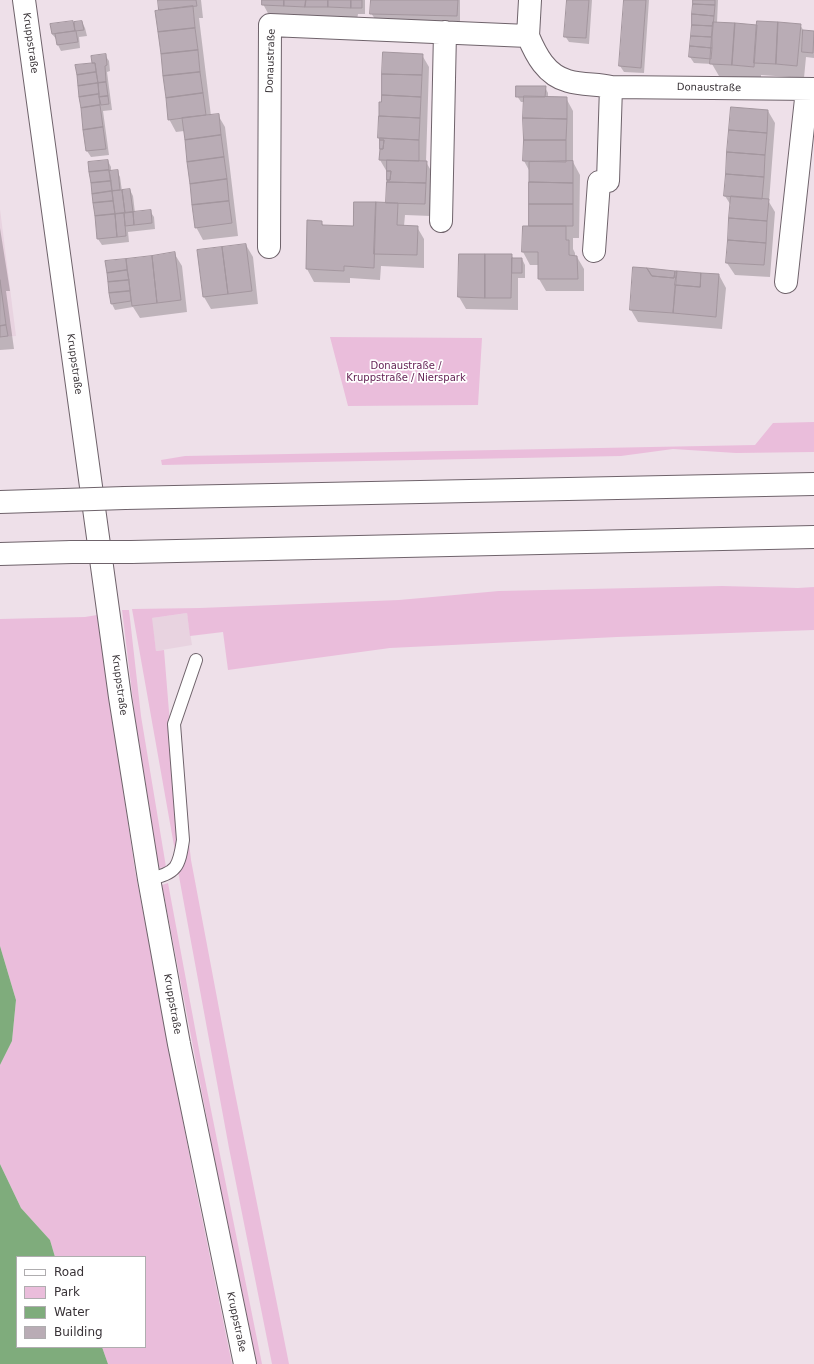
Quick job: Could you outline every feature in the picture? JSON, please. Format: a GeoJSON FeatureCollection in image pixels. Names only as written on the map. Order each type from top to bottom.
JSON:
{"type":"FeatureCollection","features":[{"type":"Feature","properties":{"kind":"main road","name":"Kruppstraße"},"geometry":{"type":"LineString","coordinates":[[24,0],[120,697],[149,879],[179,1044],[245,1364]]}},
{"type":"Feature","properties":{"kind":"main road","name":"Donaustraße"},"geometry":{"type":"LineString","coordinates":[[530,0],[528,36],[534,50],[549,70],[558,77],[568,81],[611,87],[810,89],[786,282]]}},
{"type":"Feature","properties":{"kind":"main road","name":"Donaustraße"},"geometry":{"type":"LineString","coordinates":[[269,247],[270,25],[528,36]]}},
{"type":"Feature","properties":{"kind":"main road"},"geometry":{"type":"LineString","coordinates":[[441,221],[445,32]]}},
{"type":"Feature","properties":{"kind":"main road"},"geometry":{"type":"LineString","coordinates":[[594,251],[599,182],[608,181],[611,87]]}},
{"type":"Feature","properties":{"kind":"main road"},"geometry":{"type":"LineString","coordinates":[[0,502],[125,498],[814,484]]}},
{"type":"Feature","properties":{"kind":"main road"},"geometry":{"type":"LineString","coordinates":[[0,554],[814,537]]}},
{"type":"Feature","properties":{"kind":"lane"},"geometry":{"type":"LineString","coordinates":[[149,879],[161,877],[174,870],[180,858],[183,840],[174,724],[196,660]]}},
{"type":"Feature","properties":{"kind":"shaded area"},"geometry":{"type":"Polygon","coordinates":[[[0,209],[16,336],[0,337],[0,209]]]}},
{"type":"Feature","properties":{"kind":"shaded area"},"geometry":{"type":"Polygon","coordinates":[[[187,613],[192,645],[156,651],[151,618],[187,613]]]}},
{"type":"Feature","properties":{"kind":"green space","name":"Donaustraße / Kruppstraße / Nierspark"},"geometry":{"type":"Polygon","coordinates":[[[330,337],[482,338],[478,405],[348,406],[330,337]]]}},
{"type":"Feature","properties":{"kind":"green space"},"geometry":{"type":"Polygon","coordinates":[[[814,422],[814,452],[736,453],[673,449],[621,456],[162,465],[161,460],[185,456],[755,445],[773,423],[814,422]]]}},
{"type":"Feature","properties":{"kind":"green space"},"geometry":{"type":"Polygon","coordinates":[[[722,586],[814,587],[814,630],[617,637],[390,648],[228,670],[223,632],[190,636],[187,613],[152,618],[156,651],[164,650],[181,836],[176,857],[132,609],[200,608],[399,600],[499,591],[722,586]]]}},
{"type":"Feature","properties":{"kind":"green space"},"geometry":{"type":"Polygon","coordinates":[[[122,610],[129,610],[141,716],[166,867],[159,868],[135,717],[122,610]]]}},
{"type":"Feature","properties":{"kind":"green space"},"geometry":{"type":"Polygon","coordinates":[[[97,615],[135,870],[194,1179],[232,1364],[108,1364],[102,1348],[146,1348],[146,1256],[55,1256],[50,1240],[21,1208],[0,1164],[0,1065],[12,1041],[16,1000],[0,946],[0,619],[85,617],[97,615]]]}},
{"type":"Feature","properties":{"kind":"green space"},"geometry":{"type":"Polygon","coordinates":[[[188,834],[191,860],[234,1088],[289,1364],[272,1364],[229,1148],[178,871],[188,834]]]}},
{"type":"Feature","properties":{"kind":"green space"},"geometry":{"type":"Polygon","coordinates":[[[168,883],[200,1055],[262,1364],[257,1364],[215,1161],[162,885],[168,883]]]}},
{"type":"Feature","properties":{"kind":"water"},"geometry":{"type":"Polygon","coordinates":[[[0,946],[16,1000],[12,1041],[0,1065],[0,946]]]}},
{"type":"Feature","properties":{"kind":"water"},"geometry":{"type":"Polygon","coordinates":[[[0,1164],[21,1208],[50,1240],[55,1256],[16,1256],[16,1348],[102,1348],[108,1364],[0,1364],[0,1164]]]}},
{"type":"Feature","properties":{"kind":"building"},"geometry":{"type":"Polygon","coordinates":[[[158,0],[196,0],[197,6],[159,10],[158,0]]]}},
{"type":"Feature","properties":{"kind":"building"},"geometry":{"type":"Polygon","coordinates":[[[262,0],[284,0],[284,6],[262,5],[262,0]]]}},
{"type":"Feature","properties":{"kind":"building"},"geometry":{"type":"Polygon","coordinates":[[[284,0],[306,0],[305,7],[284,6],[284,0]]]}},
{"type":"Feature","properties":{"kind":"building"},"geometry":{"type":"Polygon","coordinates":[[[306,0],[328,0],[328,7],[305,7],[306,0]]]}},
{"type":"Feature","properties":{"kind":"building"},"geometry":{"type":"Polygon","coordinates":[[[328,0],[351,0],[351,8],[328,7],[328,0]]]}},
{"type":"Feature","properties":{"kind":"building"},"geometry":{"type":"Polygon","coordinates":[[[351,0],[362,0],[362,8],[351,8],[351,0]]]}},
{"type":"Feature","properties":{"kind":"building"},"geometry":{"type":"Polygon","coordinates":[[[371,0],[458,0],[457,16],[370,14],[371,0]]]}},
{"type":"Feature","properties":{"kind":"building"},"geometry":{"type":"Polygon","coordinates":[[[567,0],[589,0],[586,38],[564,37],[567,0]]]}},
{"type":"Feature","properties":{"kind":"building"},"geometry":{"type":"Polygon","coordinates":[[[624,0],[646,0],[641,68],[619,66],[624,0]]]}},
{"type":"Feature","properties":{"kind":"building"},"geometry":{"type":"Polygon","coordinates":[[[693,0],[715,0],[715,5],[693,4],[693,0]]]}},
{"type":"Feature","properties":{"kind":"building"},"geometry":{"type":"Polygon","coordinates":[[[693,4],[715,5],[714,16],[692,14],[693,4]]]}},
{"type":"Feature","properties":{"kind":"building"},"geometry":{"type":"Polygon","coordinates":[[[193,6],[195,28],[158,32],[155,11],[193,6]]]}},
{"type":"Feature","properties":{"kind":"building"},"geometry":{"type":"Polygon","coordinates":[[[692,14],[714,16],[713,26],[692,25],[692,14]]]}},
{"type":"Feature","properties":{"kind":"building"},"geometry":{"type":"Polygon","coordinates":[[[73,21],[75,31],[52,34],[50,24],[73,21]]]}},
{"type":"Feature","properties":{"kind":"building"},"geometry":{"type":"Polygon","coordinates":[[[82,21],[84,30],[75,31],[74,22],[82,21]]]}},
{"type":"Feature","properties":{"kind":"building"},"geometry":{"type":"Polygon","coordinates":[[[757,21],[778,22],[776,64],[754,63],[757,21]]]}},
{"type":"Feature","properties":{"kind":"building"},"geometry":{"type":"Polygon","coordinates":[[[713,22],[735,23],[732,65],[710,64],[713,22]]]}},
{"type":"Feature","properties":{"kind":"building"},"geometry":{"type":"Polygon","coordinates":[[[778,22],[801,24],[797,66],[776,64],[778,22]]]}},
{"type":"Feature","properties":{"kind":"building"},"geometry":{"type":"Polygon","coordinates":[[[735,23],[757,25],[754,67],[732,65],[735,23]]]}},
{"type":"Feature","properties":{"kind":"building"},"geometry":{"type":"Polygon","coordinates":[[[692,25],[713,26],[712,37],[691,36],[692,25]]]}},
{"type":"Feature","properties":{"kind":"building"},"geometry":{"type":"Polygon","coordinates":[[[195,28],[198,50],[161,54],[158,32],[195,28]]]}},
{"type":"Feature","properties":{"kind":"building"},"geometry":{"type":"Polygon","coordinates":[[[803,30],[814,31],[813,53],[802,52],[803,30]]]}},
{"type":"Feature","properties":{"kind":"building"},"geometry":{"type":"Polygon","coordinates":[[[76,31],[78,42],[57,45],[55,34],[76,31]]]}},
{"type":"Feature","properties":{"kind":"building"},"geometry":{"type":"Polygon","coordinates":[[[691,36],[712,37],[712,48],[690,46],[691,36]]]}},
{"type":"Feature","properties":{"kind":"building"},"geometry":{"type":"Polygon","coordinates":[[[690,46],[712,48],[711,59],[689,57],[690,46]]]}},
{"type":"Feature","properties":{"kind":"building"},"geometry":{"type":"Polygon","coordinates":[[[198,50],[200,72],[163,76],[161,54],[198,50]]]}},
{"type":"Feature","properties":{"kind":"building"},"geometry":{"type":"Polygon","coordinates":[[[383,52],[423,54],[422,75],[382,74],[383,52]]]}},
{"type":"Feature","properties":{"kind":"building"},"geometry":{"type":"Polygon","coordinates":[[[106,54],[106,82],[98,83],[95,63],[92,63],[91,56],[106,54]]]}},
{"type":"Feature","properties":{"kind":"building"},"geometry":{"type":"Polygon","coordinates":[[[95,63],[96,72],[77,75],[75,65],[95,63]]]}},
{"type":"Feature","properties":{"kind":"building"},"geometry":{"type":"Polygon","coordinates":[[[96,72],[98,83],[78,86],[77,75],[96,72]]]}},
{"type":"Feature","properties":{"kind":"building"},"geometry":{"type":"Polygon","coordinates":[[[200,72],[203,93],[166,98],[163,76],[200,72]]]}},
{"type":"Feature","properties":{"kind":"building"},"geometry":{"type":"Polygon","coordinates":[[[382,74],[422,75],[421,97],[382,95],[382,74]]]}},
{"type":"Feature","properties":{"kind":"building"},"geometry":{"type":"Polygon","coordinates":[[[106,82],[108,96],[99,97],[98,83],[106,82]]]}},
{"type":"Feature","properties":{"kind":"building"},"geometry":{"type":"Polygon","coordinates":[[[98,83],[99,94],[79,97],[78,86],[98,83]]]}},
{"type":"Feature","properties":{"kind":"building"},"geometry":{"type":"Polygon","coordinates":[[[516,86],[546,86],[545,97],[516,97],[516,86]]]}},
{"type":"Feature","properties":{"kind":"building"},"geometry":{"type":"Polygon","coordinates":[[[203,93],[206,115],[168,120],[166,98],[203,93]]]}},
{"type":"Feature","properties":{"kind":"building"},"geometry":{"type":"Polygon","coordinates":[[[99,94],[100,105],[81,108],[79,97],[99,94]]]}},
{"type":"Feature","properties":{"kind":"building"},"geometry":{"type":"Polygon","coordinates":[[[382,95],[421,97],[420,118],[379,116],[379,102],[381,102],[382,95]]]}},
{"type":"Feature","properties":{"kind":"building"},"geometry":{"type":"Polygon","coordinates":[[[108,96],[109,104],[101,105],[99,97],[108,96]]]}},
{"type":"Feature","properties":{"kind":"building"},"geometry":{"type":"Polygon","coordinates":[[[524,96],[567,97],[567,119],[523,118],[524,96]]]}},
{"type":"Feature","properties":{"kind":"building"},"geometry":{"type":"Polygon","coordinates":[[[100,105],[103,127],[83,130],[81,108],[100,105]]]}},
{"type":"Feature","properties":{"kind":"building"},"geometry":{"type":"Polygon","coordinates":[[[731,107],[768,110],[767,133],[729,130],[731,107]]]}},
{"type":"Feature","properties":{"kind":"building"},"geometry":{"type":"Polygon","coordinates":[[[219,114],[221,135],[185,140],[182,118],[219,114]]]}},
{"type":"Feature","properties":{"kind":"building"},"geometry":{"type":"Polygon","coordinates":[[[379,116],[420,118],[419,140],[378,138],[379,116]]]}},
{"type":"Feature","properties":{"kind":"building"},"geometry":{"type":"Polygon","coordinates":[[[523,118],[567,119],[566,140],[524,140],[523,118]]]}},
{"type":"Feature","properties":{"kind":"building"},"geometry":{"type":"Polygon","coordinates":[[[103,127],[106,149],[86,151],[83,130],[103,127]]]}},
{"type":"Feature","properties":{"kind":"building"},"geometry":{"type":"Polygon","coordinates":[[[729,130],[767,133],[765,155],[727,152],[729,130]]]}},
{"type":"Feature","properties":{"kind":"building"},"geometry":{"type":"Polygon","coordinates":[[[221,135],[224,157],[187,162],[185,140],[221,135]]]}},
{"type":"Feature","properties":{"kind":"building"},"geometry":{"type":"Polygon","coordinates":[[[380,138],[419,140],[419,161],[379,160],[380,149],[383,149],[384,140],[380,140],[380,138]]]}},
{"type":"Feature","properties":{"kind":"building"},"geometry":{"type":"Polygon","coordinates":[[[380,140],[384,140],[383,149],[380,149],[380,140]]]}},
{"type":"Feature","properties":{"kind":"building"},"geometry":{"type":"Polygon","coordinates":[[[524,140],[566,140],[566,162],[523,161],[524,140]]]}},
{"type":"Feature","properties":{"kind":"building"},"geometry":{"type":"Polygon","coordinates":[[[727,152],[765,155],[764,177],[726,174],[727,152]]]}},
{"type":"Feature","properties":{"kind":"building"},"geometry":{"type":"Polygon","coordinates":[[[224,157],[227,179],[190,184],[187,162],[224,157]]]}},
{"type":"Feature","properties":{"kind":"building"},"geometry":{"type":"Polygon","coordinates":[[[108,160],[109,170],[89,172],[88,162],[108,160]]]}},
{"type":"Feature","properties":{"kind":"building"},"geometry":{"type":"Polygon","coordinates":[[[387,160],[427,161],[426,183],[387,182],[387,180],[390,180],[391,171],[387,171],[387,160]]]}},
{"type":"Feature","properties":{"kind":"building"},"geometry":{"type":"Polygon","coordinates":[[[573,161],[573,183],[529,182],[529,162],[573,161]]]}},
{"type":"Feature","properties":{"kind":"building"},"geometry":{"type":"Polygon","coordinates":[[[109,170],[111,181],[91,183],[89,172],[109,170]]]}},
{"type":"Feature","properties":{"kind":"building"},"geometry":{"type":"Polygon","coordinates":[[[118,170],[120,190],[112,191],[109,171],[118,170]]]}},
{"type":"Feature","properties":{"kind":"building"},"geometry":{"type":"Polygon","coordinates":[[[387,171],[391,171],[390,180],[387,180],[387,171]]]}},
{"type":"Feature","properties":{"kind":"building"},"geometry":{"type":"Polygon","coordinates":[[[726,174],[764,177],[762,199],[724,196],[726,174]]]}},
{"type":"Feature","properties":{"kind":"building"},"geometry":{"type":"Polygon","coordinates":[[[227,179],[229,201],[192,205],[190,184],[227,179]]]}},
{"type":"Feature","properties":{"kind":"building"},"geometry":{"type":"Polygon","coordinates":[[[111,181],[112,191],[92,194],[91,183],[111,181]]]}},
{"type":"Feature","properties":{"kind":"building"},"geometry":{"type":"Polygon","coordinates":[[[387,182],[426,183],[425,204],[386,203],[387,182]]]}},
{"type":"Feature","properties":{"kind":"building"},"geometry":{"type":"Polygon","coordinates":[[[529,182],[573,183],[573,204],[529,204],[529,182]]]}},
{"type":"Feature","properties":{"kind":"building"},"geometry":{"type":"Polygon","coordinates":[[[130,189],[133,212],[125,213],[122,190],[130,189]]]}},
{"type":"Feature","properties":{"kind":"building"},"geometry":{"type":"Polygon","coordinates":[[[122,190],[125,213],[115,214],[112,191],[122,190]]]}},
{"type":"Feature","properties":{"kind":"building"},"geometry":{"type":"Polygon","coordinates":[[[112,191],[113,201],[93,203],[92,194],[112,191]]]}},
{"type":"Feature","properties":{"kind":"building"},"geometry":{"type":"Polygon","coordinates":[[[731,196],[769,199],[767,221],[729,218],[731,196]]]}},
{"type":"Feature","properties":{"kind":"building"},"geometry":{"type":"Polygon","coordinates":[[[113,201],[115,214],[95,216],[93,203],[113,201]]]}},
{"type":"Feature","properties":{"kind":"building"},"geometry":{"type":"Polygon","coordinates":[[[229,201],[232,223],[195,228],[192,205],[229,201]]]}},
{"type":"Feature","properties":{"kind":"building"},"geometry":{"type":"Polygon","coordinates":[[[354,202],[376,202],[374,268],[344,266],[344,271],[306,269],[307,220],[322,221],[322,225],[353,226],[354,202]]]}},
{"type":"Feature","properties":{"kind":"building"},"geometry":{"type":"Polygon","coordinates":[[[376,202],[398,203],[397,225],[418,226],[417,255],[374,254],[376,202]]]}},
{"type":"Feature","properties":{"kind":"building"},"geometry":{"type":"Polygon","coordinates":[[[529,204],[573,204],[573,226],[529,226],[529,204]]]}},
{"type":"Feature","properties":{"kind":"building"},"geometry":{"type":"Polygon","coordinates":[[[151,210],[152,223],[134,225],[133,212],[151,210]]]}},
{"type":"Feature","properties":{"kind":"building"},"geometry":{"type":"Polygon","coordinates":[[[133,212],[134,225],[125,226],[124,213],[133,212]]]}},
{"type":"Feature","properties":{"kind":"building"},"geometry":{"type":"Polygon","coordinates":[[[124,213],[126,236],[117,237],[115,214],[124,213]]]}},
{"type":"Feature","properties":{"kind":"building"},"geometry":{"type":"Polygon","coordinates":[[[115,214],[117,237],[97,239],[95,216],[115,214]]]}},
{"type":"Feature","properties":{"kind":"building"},"geometry":{"type":"Polygon","coordinates":[[[729,218],[767,221],[766,243],[728,240],[729,218]]]}},
{"type":"Feature","properties":{"kind":"building"},"geometry":{"type":"Polygon","coordinates":[[[523,226],[566,226],[566,240],[569,240],[569,255],[577,256],[578,279],[538,279],[538,252],[522,252],[523,226]]]}},
{"type":"Feature","properties":{"kind":"building"},"geometry":{"type":"Polygon","coordinates":[[[728,240],[766,243],[764,265],[726,263],[728,240]]]}},
{"type":"Feature","properties":{"kind":"building"},"geometry":{"type":"Polygon","coordinates":[[[246,244],[252,291],[228,294],[222,247],[246,244]]]}},
{"type":"Feature","properties":{"kind":"building"},"geometry":{"type":"Polygon","coordinates":[[[222,247],[228,294],[203,297],[197,250],[222,247]]]}},
{"type":"Feature","properties":{"kind":"building"},"geometry":{"type":"Polygon","coordinates":[[[175,252],[181,300],[157,303],[152,256],[175,252]]]}},
{"type":"Feature","properties":{"kind":"building"},"geometry":{"type":"Polygon","coordinates":[[[459,254],[485,254],[485,298],[458,297],[459,254]]]}},
{"type":"Feature","properties":{"kind":"building"},"geometry":{"type":"Polygon","coordinates":[[[485,254],[512,254],[511,298],[485,298],[485,254]]]}},
{"type":"Feature","properties":{"kind":"building"},"geometry":{"type":"Polygon","coordinates":[[[152,256],[157,303],[132,306],[126,259],[152,256]]]}},
{"type":"Feature","properties":{"kind":"building"},"geometry":{"type":"Polygon","coordinates":[[[512,258],[522,258],[522,273],[512,273],[512,258]]]}},
{"type":"Feature","properties":{"kind":"building"},"geometry":{"type":"Polygon","coordinates":[[[126,259],[127,270],[107,273],[105,261],[126,259]]]}},
{"type":"Feature","properties":{"kind":"building"},"geometry":{"type":"Polygon","coordinates":[[[633,267],[647,268],[652,276],[674,278],[675,271],[677,271],[673,313],[630,310],[633,267]]]}},
{"type":"Feature","properties":{"kind":"building"},"geometry":{"type":"Polygon","coordinates":[[[647,268],[675,271],[674,278],[652,276],[647,268]]]}},
{"type":"Feature","properties":{"kind":"building"},"geometry":{"type":"Polygon","coordinates":[[[127,270],[129,280],[108,282],[107,273],[127,270]]]}},
{"type":"Feature","properties":{"kind":"building"},"geometry":{"type":"Polygon","coordinates":[[[677,271],[701,273],[700,287],[675,285],[677,271]]]}},
{"type":"Feature","properties":{"kind":"building"},"geometry":{"type":"Polygon","coordinates":[[[701,273],[719,274],[716,317],[673,313],[675,285],[700,287],[701,273]]]}},
{"type":"Feature","properties":{"kind":"building"},"geometry":{"type":"Polygon","coordinates":[[[0,280],[6,325],[0,326],[0,280]]]}},
{"type":"Feature","properties":{"kind":"building"},"geometry":{"type":"Polygon","coordinates":[[[129,280],[130,291],[109,293],[108,282],[129,280]]]}},
{"type":"Feature","properties":{"kind":"building"},"geometry":{"type":"Polygon","coordinates":[[[130,291],[131,301],[111,304],[109,293],[130,291]]]}},
{"type":"Feature","properties":{"kind":"building"},"geometry":{"type":"Polygon","coordinates":[[[6,325],[8,336],[0,337],[0,326],[6,325]]]}}]}
